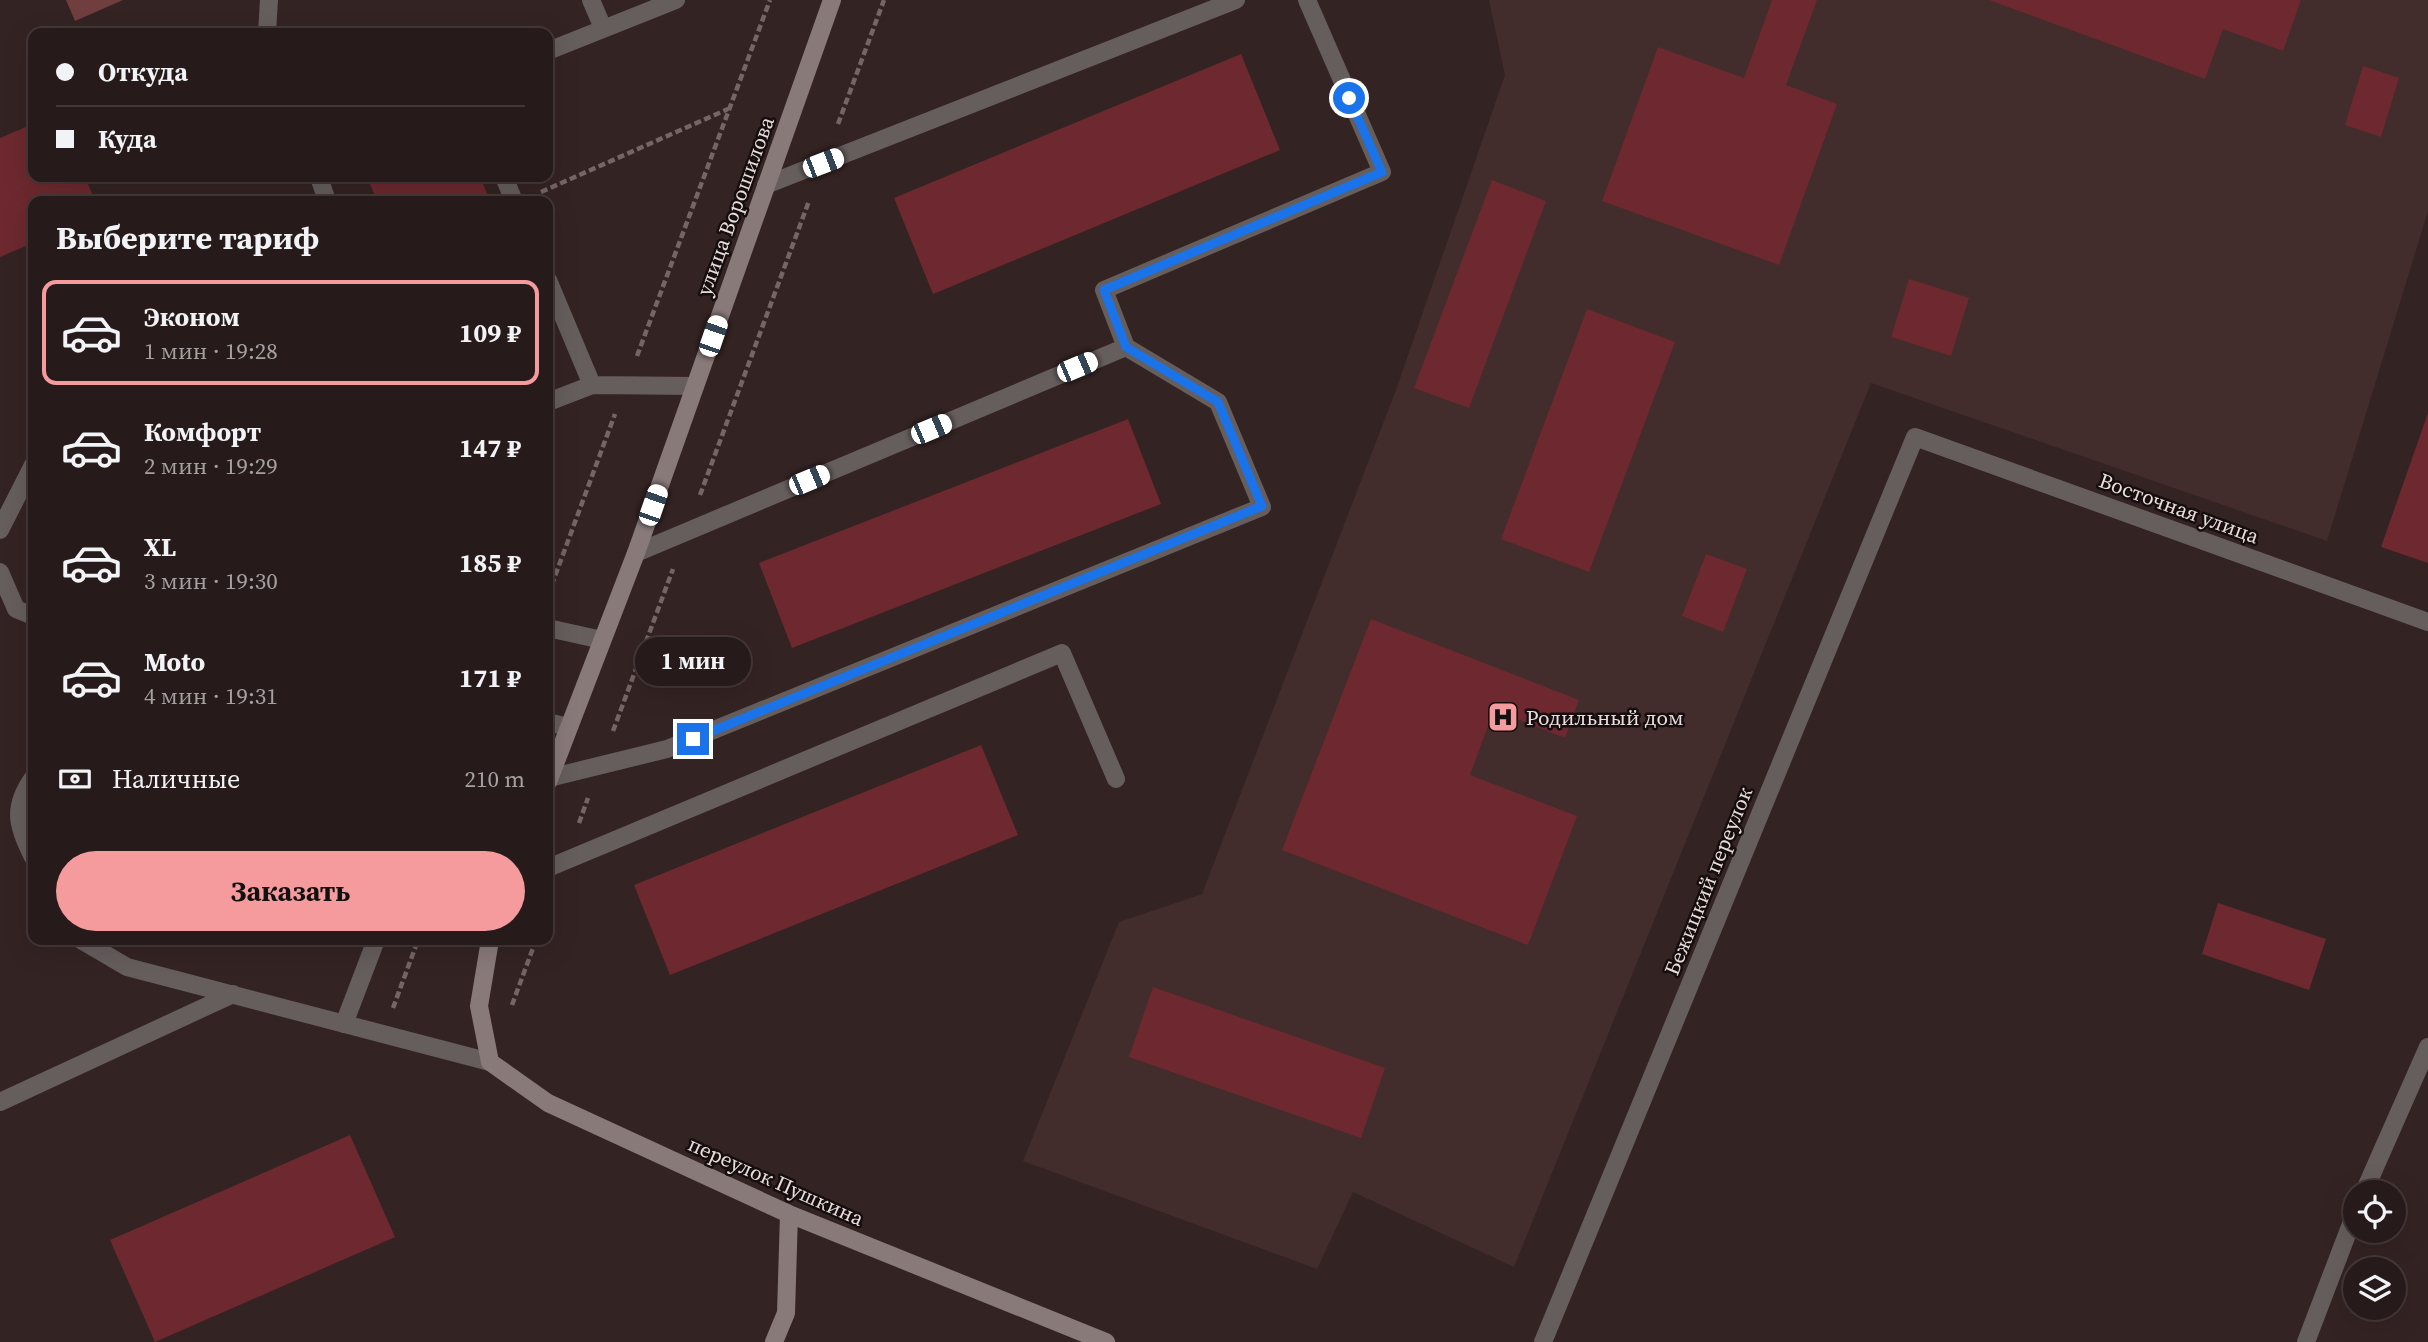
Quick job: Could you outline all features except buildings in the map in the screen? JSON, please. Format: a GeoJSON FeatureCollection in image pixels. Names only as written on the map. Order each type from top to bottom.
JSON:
{"type":"FeatureCollection","features":[{"type":"Feature","properties":{"kind":"street"},"geometry":{"type":"LineString","coordinates":[[267,28],[269,0]]}},
{"type":"Feature","properties":{"kind":"street"},"geometry":{"type":"LineString","coordinates":[[591,0],[603,28]]}},
{"type":"Feature","properties":{"kind":"street"},"geometry":{"type":"LineString","coordinates":[[553,49],[676,0]]}},
{"type":"Feature","properties":{"kind":"street","name":"улица Ворошилова"},"geometry":{"type":"LineString","coordinates":[[553,767],[636,553],[832,0]]}},
{"type":"Feature","properties":{"kind":"street"},"geometry":{"type":"LineString","coordinates":[[766,185],[1236,0]]}},
{"type":"Feature","properties":{"kind":"street"},"geometry":{"type":"LineString","coordinates":[[553,779],[667,749],[1262,506],[1218,402],[1126,347],[1104,290],[1382,172],[1307,0]]}},
{"type":"Feature","properties":{"kind":"street"},"geometry":{"type":"LineString","coordinates":[[553,292],[592,385]]}},
{"type":"Feature","properties":{"kind":"street"},"geometry":{"type":"LineString","coordinates":[[636,553],[1126,347]]}},
{"type":"Feature","properties":{"kind":"street"},"geometry":{"type":"LineString","coordinates":[[553,400],[592,385],[695,386]]}},
{"type":"Feature","properties":{"kind":"street","name":"Восточная улица"},"geometry":{"type":"LineString","coordinates":[[1914,437],[2428,622]]}},
{"type":"Feature","properties":{"kind":"street","name":"Бежицкий переулок"},"geometry":{"type":"LineString","coordinates":[[1543,1342],[1914,437]]}},
{"type":"Feature","properties":{"kind":"street"},"geometry":{"type":"LineString","coordinates":[[0,530],[28,475]]}},
{"type":"Feature","properties":{"kind":"street"},"geometry":{"type":"LineString","coordinates":[[0,572],[16,609],[28,613]]}},
{"type":"Feature","properties":{"kind":"street"},"geometry":{"type":"LineString","coordinates":[[553,629],[602,640]]}},
{"type":"Feature","properties":{"kind":"street"},"geometry":{"type":"LineString","coordinates":[[553,866],[1062,653],[1116,779]]}},
{"type":"Feature","properties":{"kind":"street"},"geometry":{"type":"LineString","coordinates":[[553,723],[568,727]]}},
{"type":"Feature","properties":{"kind":"street"},"geometry":{"type":"LineString","coordinates":[[28,785],[22,793],[17,812],[28,847]]}},
{"type":"Feature","properties":{"kind":"street"},"geometry":{"type":"LineString","coordinates":[[89,945],[127,967],[490,1062],[479,1006],[489,945]]}},
{"type":"Feature","properties":{"kind":"street"},"geometry":{"type":"LineString","coordinates":[[344,1024],[374,945]]}},
{"type":"Feature","properties":{"kind":"street"},"geometry":{"type":"LineString","coordinates":[[0,1102],[233,994]]}},
{"type":"Feature","properties":{"kind":"street"},"geometry":{"type":"LineString","coordinates":[[2369,1180],[2428,1047]]}},
{"type":"Feature","properties":{"kind":"street","name":"переулок Пушкина"},"geometry":{"type":"LineString","coordinates":[[490,1062],[548,1103],[789,1214],[1106,1342]]}},
{"type":"Feature","properties":{"kind":"street"},"geometry":{"type":"LineString","coordinates":[[774,1342],[786,1313],[789,1214]]}},
{"type":"Feature","properties":{"kind":"street"},"geometry":{"type":"LineString","coordinates":[[2306,1342],[2344,1243]]}},
{"type":"Feature","properties":{"kind":"path"},"geometry":{"type":"LineString","coordinates":[[553,582],[770,0]]}},
{"type":"Feature","properties":{"kind":"path"},"geometry":{"type":"LineString","coordinates":[[553,893],[884,0]]}},
{"type":"Feature","properties":{"kind":"path"},"geometry":{"type":"LineString","coordinates":[[533,196],[729,109]]}},
{"type":"Feature","properties":{"kind":"path"},"geometry":{"type":"LineString","coordinates":[[383,1034],[416,945]]}},
{"type":"Feature","properties":{"kind":"shaded area"},"geometry":{"type":"Polygon","coordinates":[[[66,0],[123,0],[75,21],[66,0]]]}},
{"type":"Feature","properties":{"kind":"shaded area","name":"Родильный дом"},"geometry":{"type":"Polygon","coordinates":[[[1489,0],[2428,0],[2428,211],[2327,541],[1871,383],[1514,1267],[1353,1192],[1317,1269],[1023,1161],[1119,922],[1202,894],[1396,390],[1505,75],[1489,0]]]}},
{"type":"Feature","properties":{"kind":"place","name":"Родильный дом"},"geometry":{"type":"Point","coordinates":[1503,717]}},
{"type":"Feature","properties":{"kind":"route"},"geometry":{"type":"LineString","coordinates":[[693,739],[1262,506],[1218,402],[1126,347],[1104,290],[1382,172],[1349,98]]}}]}
